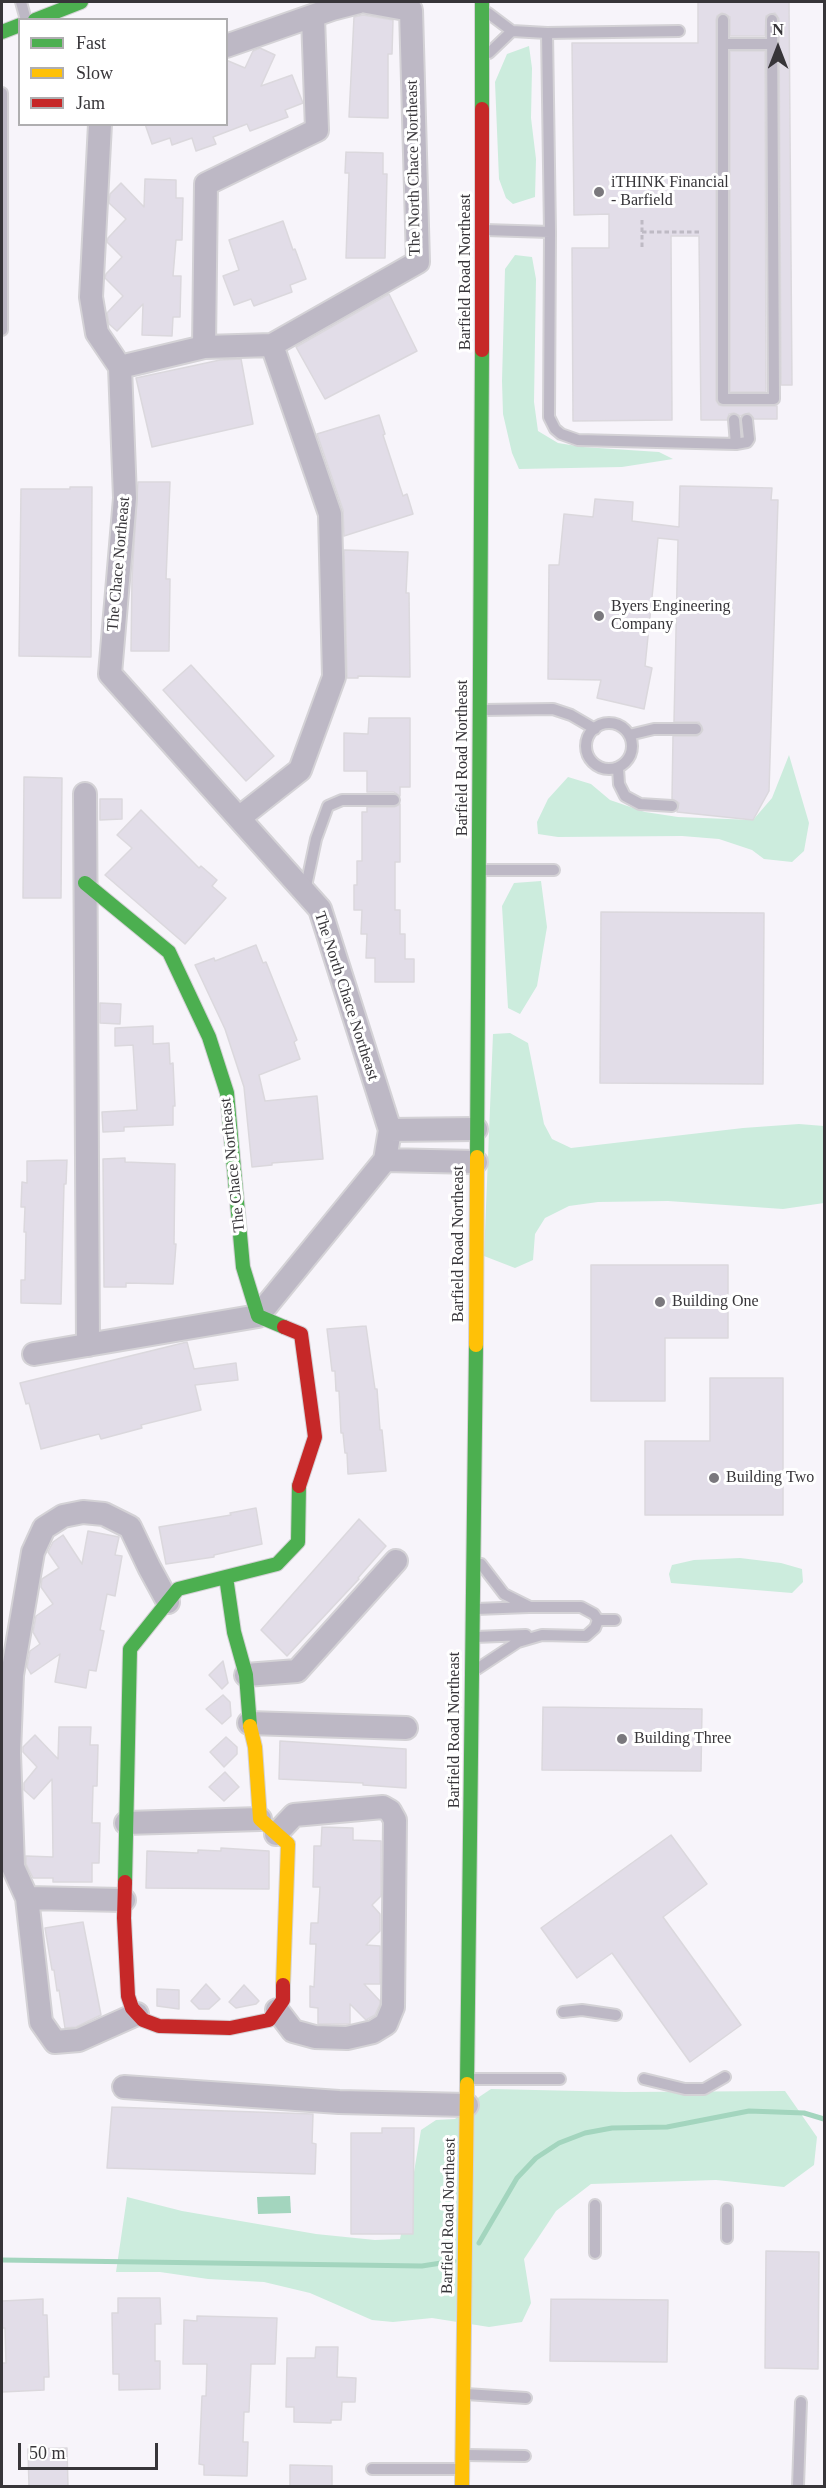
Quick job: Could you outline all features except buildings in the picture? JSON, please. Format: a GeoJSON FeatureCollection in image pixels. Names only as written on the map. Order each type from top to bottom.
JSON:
{"type":"FeatureCollection","features":[{"type":"Feature","properties":{"kind":"street"},"geometry":{"type":"LineString","coordinates":[[39,18],[81,2]]}},
{"type":"Feature","properties":{"kind":"street"},"geometry":{"type":"LineString","coordinates":[[228,45],[359,2]]}},
{"type":"Feature","properties":{"kind":"street","name":"The North Chace Northeast"},"geometry":{"type":"LineString","coordinates":[[272,345],[418,262],[411,10],[368,2]]}},
{"type":"Feature","properties":{"kind":"street","name":"Barfield Road Northeast"},"geometry":{"type":"LineString","coordinates":[[462,2487],[468,2105],[479,870],[482,5]]}},
{"type":"Feature","properties":{"kind":"street"},"geometry":{"type":"LineString","coordinates":[[204,347],[206,184],[317,130],[313,16]]}},
{"type":"Feature","properties":{"kind":"street"},"geometry":{"type":"LineString","coordinates":[[2,32],[18,26]]}},
{"type":"Feature","properties":{"kind":"street"},"geometry":{"type":"LineString","coordinates":[[100,126],[91,297],[97,333],[120,367],[204,347],[272,345],[330,514],[334,677],[300,770],[232,810]]}},
{"type":"Feature","properties":{"kind":"street","name":"The Chace Northeast"},"geometry":{"type":"LineString","coordinates":[[120,367],[125,498],[110,674],[232,810]]}},
{"type":"Feature","properties":{"kind":"street"},"geometry":{"type":"LineString","coordinates":[[85,794],[88,1345]]}},
{"type":"Feature","properties":{"kind":"street","name":"The North Chace Northeast"},"geometry":{"type":"LineString","coordinates":[[232,810],[320,909],[390,1130]]}},
{"type":"Feature","properties":{"kind":"street","name":"The Chace Northeast"},"geometry":{"type":"LineString","coordinates":[[85,883],[169,952],[209,1037],[227,1093],[243,1267],[258,1317]]}},
{"type":"Feature","properties":{"kind":"street"},"geometry":{"type":"LineString","coordinates":[[258,1317],[385,1160],[390,1130],[476,1129]]}},
{"type":"Feature","properties":{"kind":"street"},"geometry":{"type":"LineString","coordinates":[[385,1160],[476,1162]]}},
{"type":"Feature","properties":{"kind":"street"},"geometry":{"type":"LineString","coordinates":[[34,1354],[258,1317],[301,1334],[315,1437],[299,1485],[298,1542],[277,1564],[178,1589],[130,1649],[124,1909],[133,2005],[143,2020],[159,2026],[230,2028],[269,2020],[283,2001],[288,1844],[268,1826],[249,1723],[246,1675],[234,1632],[226,1577]]}},
{"type":"Feature","properties":{"kind":"street"},"geometry":{"type":"LineString","coordinates":[[133,2005],[79,2040],[55,2042],[41,2022],[27,1898],[13,1867],[9,1753],[11,1697],[19,1624],[31,1562],[44,1528],[63,1516],[83,1512],[104,1514],[130,1527],[148,1567],[168,1602]]}},
{"type":"Feature","properties":{"kind":"street"},"geometry":{"type":"LineString","coordinates":[[246,1675],[297,1671],[396,1561]]}},
{"type":"Feature","properties":{"kind":"street"},"geometry":{"type":"LineString","coordinates":[[249,1723],[406,1728]]}},
{"type":"Feature","properties":{"kind":"street"},"geometry":{"type":"LineString","coordinates":[[126,1823],[268,1826],[294,1815],[382,1807],[390,1811],[395,1820],[393,2007],[386,2025],[373,2032],[347,2038],[315,2037],[293,2031],[277,2010]]}},
{"type":"Feature","properties":{"kind":"street"},"geometry":{"type":"LineString","coordinates":[[27,1898],[124,1909]]}},
{"type":"Feature","properties":{"kind":"street"},"geometry":{"type":"LineString","coordinates":[[124,2087],[339,2102],[468,2105]]}},
{"type":"Feature","properties":{"kind":"lane"},"geometry":{"type":"LineString","coordinates":[[21,2],[25,18]]}},
{"type":"Feature","properties":{"kind":"lane"},"geometry":{"type":"LineString","coordinates":[[482,5],[512,31],[547,33],[679,31]]}},
{"type":"Feature","properties":{"kind":"lane"},"geometry":{"type":"LineString","coordinates":[[723,20],[723,399],[774,399],[772,20]]}},
{"type":"Feature","properties":{"kind":"lane"},"geometry":{"type":"LineString","coordinates":[[482,60],[512,31]]}},
{"type":"Feature","properties":{"kind":"lane"},"geometry":{"type":"LineString","coordinates":[[547,33],[550,232],[548,409],[555,429],[569,438],[578,440],[736,444],[747,442],[749,439],[747,420]]}},
{"type":"Feature","properties":{"kind":"lane"},"geometry":{"type":"LineString","coordinates":[[723,44],[772,44]]}},
{"type":"Feature","properties":{"kind":"lane"},"geometry":{"type":"LineString","coordinates":[[2,95],[2,330]]}},
{"type":"Feature","properties":{"kind":"lane"},"geometry":{"type":"LineString","coordinates":[[482,230],[550,232]]}},
{"type":"Feature","properties":{"kind":"lane"},"geometry":{"type":"LineString","coordinates":[[734,420],[736,444]]}},
{"type":"Feature","properties":{"kind":"lane"},"geometry":{"type":"LineString","coordinates":[[480,710],[554,710],[571,715],[594,729]]}},
{"type":"Feature","properties":{"kind":"lane"},"geometry":{"type":"LineString","coordinates":[[602,725],[617,725],[625,729],[629,735],[632,750],[625,764],[618,768],[602,768],[590,758],[587,743],[594,729],[602,725]]}},
{"type":"Feature","properties":{"kind":"lane"},"geometry":{"type":"LineString","coordinates":[[629,735],[654,729],[696,729]]}},
{"type":"Feature","properties":{"kind":"lane"},"geometry":{"type":"LineString","coordinates":[[618,768],[619,784],[625,796],[640,804],[672,806]]}},
{"type":"Feature","properties":{"kind":"lane"},"geometry":{"type":"LineString","coordinates":[[304,892],[316,839],[328,806],[342,800],[394,800]]}},
{"type":"Feature","properties":{"kind":"lane"},"geometry":{"type":"LineString","coordinates":[[479,870],[554,870]]}},
{"type":"Feature","properties":{"kind":"lane"},"geometry":{"type":"LineString","coordinates":[[473,1555],[504,1594],[530,1607],[581,1607],[594,1614],[598,1620]]}},
{"type":"Feature","properties":{"kind":"lane"},"geometry":{"type":"LineString","coordinates":[[473,1609],[536,1607]]}},
{"type":"Feature","properties":{"kind":"lane"},"geometry":{"type":"LineString","coordinates":[[598,1620],[615,1620]]}},
{"type":"Feature","properties":{"kind":"lane"},"geometry":{"type":"LineString","coordinates":[[472,1638],[586,1636],[595,1628],[598,1620]]}},
{"type":"Feature","properties":{"kind":"lane"},"geometry":{"type":"LineString","coordinates":[[472,1673],[518,1642],[542,1635]]}},
{"type":"Feature","properties":{"kind":"lane"},"geometry":{"type":"LineString","coordinates":[[563,2012],[582,2010],[616,2015]]}},
{"type":"Feature","properties":{"kind":"lane"},"geometry":{"type":"LineString","coordinates":[[644,2079],[685,2089],[704,2088],[725,2077]]}},
{"type":"Feature","properties":{"kind":"lane"},"geometry":{"type":"LineString","coordinates":[[468,2079],[560,2079]]}},
{"type":"Feature","properties":{"kind":"lane"},"geometry":{"type":"LineString","coordinates":[[595,2205],[595,2253]]}},
{"type":"Feature","properties":{"kind":"lane"},"geometry":{"type":"LineString","coordinates":[[727,2209],[727,2238]]}},
{"type":"Feature","properties":{"kind":"lane"},"geometry":{"type":"LineString","coordinates":[[463,2394],[526,2398]]}},
{"type":"Feature","properties":{"kind":"lane"},"geometry":{"type":"LineString","coordinates":[[798,2487],[801,2402]]}},
{"type":"Feature","properties":{"kind":"lane"},"geometry":{"type":"LineString","coordinates":[[372,2469],[525,2456]]}},
{"type":"Feature","properties":{"kind":"path"},"geometry":{"type":"LineString","coordinates":[[642,217],[642,246]]}},
{"type":"Feature","properties":{"kind":"path"},"geometry":{"type":"LineString","coordinates":[[642,232],[702,232]]}},
{"type":"Feature","properties":{"kind":"shaded area"},"geometry":{"type":"Polygon","coordinates":[[[529,46],[532,68],[531,118],[536,159],[535,197],[513,204],[506,198],[499,179],[495,82],[507,54],[529,46]]]}},
{"type":"Feature","properties":{"kind":"shaded area"},"geometry":{"type":"Polygon","coordinates":[[[515,255],[532,257],[536,279],[534,402],[538,431],[558,443],[659,452],[673,459],[622,467],[519,469],[512,453],[503,414],[502,381],[505,269],[515,255]]]}},
{"type":"Feature","properties":{"kind":"shaded area"},"geometry":{"type":"Polygon","coordinates":[[[789,755],[809,823],[804,851],[792,862],[764,859],[752,850],[719,839],[682,836],[558,837],[538,834],[537,822],[548,799],[568,777],[591,784],[610,800],[645,812],[678,817],[753,820],[772,798],[789,755]]]}},
{"type":"Feature","properties":{"kind":"shaded area"},"geometry":{"type":"Polygon","coordinates":[[[541,881],[547,927],[537,986],[520,1014],[508,1008],[502,906],[514,883],[541,881]]]}},
{"type":"Feature","properties":{"kind":"shaded area"},"geometry":{"type":"Polygon","coordinates":[[[510,1033],[528,1043],[544,1124],[552,1139],[571,1148],[743,1128],[799,1124],[824,1126],[824,1203],[783,1209],[668,1201],[598,1202],[569,1206],[545,1218],[535,1234],[533,1260],[515,1268],[484,1256],[493,1034],[510,1033]]]}},
{"type":"Feature","properties":{"kind":"shaded area"},"geometry":{"type":"Polygon","coordinates":[[[740,1558],[781,1563],[802,1569],[803,1582],[792,1593],[671,1583],[669,1574],[672,1565],[694,1560],[740,1558]]]}},
{"type":"Feature","properties":{"kind":"shaded area"},"geometry":{"type":"Polygon","coordinates":[[[491,2089],[625,2092],[785,2091],[817,2137],[814,2165],[784,2187],[716,2180],[591,2184],[556,2211],[524,2259],[531,2303],[522,2322],[489,2327],[432,2318],[393,2322],[372,2320],[310,2293],[264,2282],[208,2279],[160,2272],[116,2272],[127,2197],[182,2211],[316,2234],[375,2240],[400,2239],[421,2130],[436,2120],[455,2119],[491,2089]]]}},
{"type":"Feature","properties":{"kind":"shaded area"},"geometry":{"type":"Polygon","coordinates":[[[290,2196],[291,2213],[258,2214],[257,2197],[290,2196]]]}},
{"type":"Feature","properties":{"kind":"waterway"},"geometry":{"type":"LineString","coordinates":[[479,2243],[517,2178],[536,2158],[559,2143],[585,2133],[612,2128],[667,2127],[749,2111],[804,2113],[824,2119]]}},
{"type":"Feature","properties":{"kind":"waterway"},"geometry":{"type":"LineString","coordinates":[[2,2260],[422,2266],[454,2261]]}},
{"type":"Feature","properties":{"kind":"traffic: fast"},"geometry":{"type":"LineString","coordinates":[[40,18],[81,2]]}},
{"type":"Feature","properties":{"kind":"traffic: fast"},"geometry":{"type":"LineString","coordinates":[[482,2],[482,109]]}},
{"type":"Feature","properties":{"kind":"traffic: fast"},"geometry":{"type":"LineString","coordinates":[[2,32],[18,26]]}},
{"type":"Feature","properties":{"kind":"traffic: fast"},"geometry":{"type":"LineString","coordinates":[[477,1157],[482,350]]}},
{"type":"Feature","properties":{"kind":"traffic: fast"},"geometry":{"type":"LineString","coordinates":[[85,883],[169,952],[209,1037],[227,1093],[243,1267],[258,1316],[284,1327]]}},
{"type":"Feature","properties":{"kind":"traffic: fast"},"geometry":{"type":"LineString","coordinates":[[467,2084],[476,1345]]}},
{"type":"Feature","properties":{"kind":"traffic: fast"},"geometry":{"type":"LineString","coordinates":[[125,1882],[130,1649],[178,1589],[277,1564],[298,1542],[299,1486]]}},
{"type":"Feature","properties":{"kind":"traffic: fast"},"geometry":{"type":"LineString","coordinates":[[226,1577],[234,1632],[246,1675],[250,1726]]}},
{"type":"Feature","properties":{"kind":"traffic: slow"},"geometry":{"type":"LineString","coordinates":[[476,1345],[477,1157]]}},
{"type":"Feature","properties":{"kind":"traffic: slow"},"geometry":{"type":"LineString","coordinates":[[250,1726],[255,1747],[260,1819],[288,1844],[283,1985]]}},
{"type":"Feature","properties":{"kind":"traffic: slow"},"geometry":{"type":"LineString","coordinates":[[462,2486],[467,2084]]}},
{"type":"Feature","properties":{"kind":"traffic: jam"},"geometry":{"type":"LineString","coordinates":[[482,109],[482,350]]}},
{"type":"Feature","properties":{"kind":"traffic: jam"},"geometry":{"type":"LineString","coordinates":[[284,1327],[301,1334],[315,1437],[299,1486]]}},
{"type":"Feature","properties":{"kind":"traffic: jam"},"geometry":{"type":"LineString","coordinates":[[125,1882],[124,1918],[128,1996],[132,2008],[143,2020],[159,2026],[230,2028],[269,2020],[283,2000],[283,1985]]}},
{"type":"Feature","properties":{"kind":"place","name":"iTHINK Financial - Barfield"},"geometry":{"type":"Point","coordinates":[599,192]}},
{"type":"Feature","properties":{"kind":"place","name":"Byers Engineering Company"},"geometry":{"type":"Point","coordinates":[599,616]}},
{"type":"Feature","properties":{"kind":"place","name":"Building One"},"geometry":{"type":"Point","coordinates":[660,1302]}},
{"type":"Feature","properties":{"kind":"place","name":"Building Two"},"geometry":{"type":"Point","coordinates":[714,1478]}},
{"type":"Feature","properties":{"kind":"place","name":"Building Three"},"geometry":{"type":"Point","coordinates":[622,1739]}}]}
